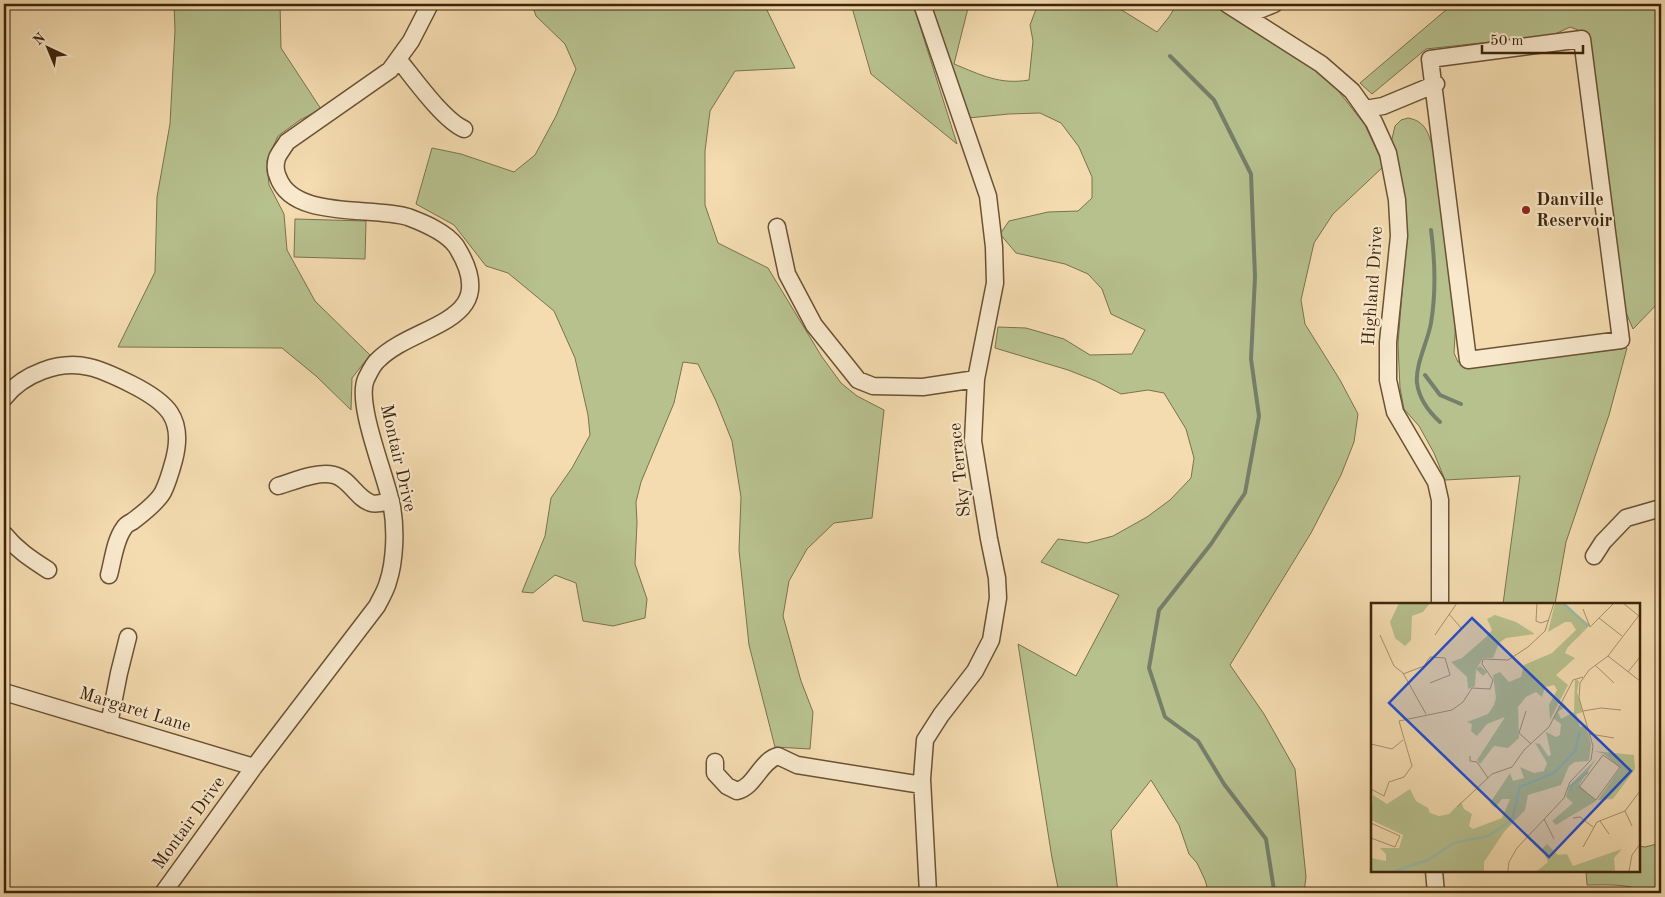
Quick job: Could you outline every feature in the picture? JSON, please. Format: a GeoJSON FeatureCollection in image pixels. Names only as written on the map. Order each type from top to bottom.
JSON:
{"type":"FeatureCollection","features":[{"type":"Feature","properties":{"kind":"street","name":"Montair Drive"},"geometry":{"type":"LineString","coordinates":[[164,893],[254,767],[377,606],[388,582],[394,554],[391,502],[364,405],[365,381],[376,361],[388,351],[447,320],[461,309],[470,295],[470,281],[465,265],[455,245],[439,231],[407,217],[314,205],[299,201],[281,186],[275,170],[277,158],[287,142],[390,70],[412,41],[430,4]]}},
{"type":"Feature","properties":{"kind":"street","name":"Sky Terrace"},"geometry":{"type":"LineString","coordinates":[[922,4],[988,196],[994,247],[995,284],[976,379],[973,441],[997,578],[998,598],[991,640],[987,648],[975,671],[941,715],[925,740],[922,785],[928,893]]}},
{"type":"Feature","properties":{"kind":"street","name":"Highland Drive"},"geometry":{"type":"LineString","coordinates":[[1227,4],[1322,64],[1352,91],[1374,122],[1388,153],[1397,200],[1399,236],[1388,342],[1388,380],[1395,412],[1436,482],[1440,500],[1440,603]]}},
{"type":"Feature","properties":{"kind":"street"},"geometry":{"type":"LineString","coordinates":[[1247,15],[1274,4]]}},
{"type":"Feature","properties":{"kind":"street"},"geometry":{"type":"LineString","coordinates":[[1582,39],[1621,340],[1468,360],[1434,85],[1430,59],[1582,39]]}},
{"type":"Feature","properties":{"kind":"street"},"geometry":{"type":"LineString","coordinates":[[398,59],[428,96],[448,117],[464,129]]}},
{"type":"Feature","properties":{"kind":"street"},"geometry":{"type":"LineString","coordinates":[[1365,109],[1382,106],[1434,85]]}},
{"type":"Feature","properties":{"kind":"street"},"geometry":{"type":"LineString","coordinates":[[777,227],[787,274],[814,325],[858,380],[873,386],[923,387],[976,379]]}},
{"type":"Feature","properties":{"kind":"street"},"geometry":{"type":"LineString","coordinates":[[4,398],[18,383],[31,375],[65,365],[78,365],[94,368],[137,387],[160,401],[171,413],[178,428],[177,449],[170,476],[158,499],[124,526],[109,575]]}},
{"type":"Feature","properties":{"kind":"street"},"geometry":{"type":"LineString","coordinates":[[278,486],[313,476],[335,475],[343,479],[365,500],[372,503],[391,502]]}},
{"type":"Feature","properties":{"kind":"street"},"geometry":{"type":"LineString","coordinates":[[1594,556],[1603,542],[1626,518],[1661,508]]}},
{"type":"Feature","properties":{"kind":"street"},"geometry":{"type":"LineString","coordinates":[[4,534],[23,555],[48,570]]}},
{"type":"Feature","properties":{"kind":"street"},"geometry":{"type":"LineString","coordinates":[[109,724],[128,637]]}},
{"type":"Feature","properties":{"kind":"street","name":"Margaret Lane"},"geometry":{"type":"LineString","coordinates":[[4,692],[254,767]]}},
{"type":"Feature","properties":{"kind":"street"},"geometry":{"type":"LineString","coordinates":[[715,762],[715,773],[727,786],[737,792],[743,790],[773,757],[778,756],[797,765],[922,785]]}},
{"type":"Feature","properties":{"kind":"street"},"geometry":{"type":"LineString","coordinates":[[1434,872],[1436,893]]}},
{"type":"Feature","properties":{"kind":"green space"},"geometry":{"type":"Polygon","coordinates":[[[174,4],[280,4],[281,48],[321,109],[300,120],[278,136],[267,160],[269,185],[284,214],[287,250],[315,301],[370,355],[352,378],[351,410],[316,376],[282,348],[118,347],[155,272],[157,197],[170,124],[175,30],[174,4]]]}},
{"type":"Feature","properties":{"kind":"green space"},"geometry":{"type":"Polygon","coordinates":[[[532,4],[764,4],[795,68],[735,71],[710,111],[705,151],[705,205],[718,243],[768,268],[822,357],[841,383],[857,396],[884,410],[872,518],[834,523],[807,549],[789,581],[783,616],[801,681],[813,712],[810,749],[775,747],[749,645],[739,550],[741,497],[732,441],[716,401],[698,364],[683,362],[674,403],[641,482],[636,502],[635,564],[647,599],[645,618],[613,626],[583,621],[576,583],[555,575],[533,593],[522,592],[545,536],[551,498],[572,468],[590,435],[588,415],[575,358],[554,311],[508,273],[486,266],[454,225],[416,204],[432,148],[461,154],[514,172],[535,155],[556,116],[576,69],[565,44],[536,16],[532,4]]]}},
{"type":"Feature","properties":{"kind":"green space"},"geometry":{"type":"Polygon","coordinates":[[[851,4],[913,4],[957,144],[871,74],[851,4]]]}},
{"type":"Feature","properties":{"kind":"green space"},"geometry":{"type":"Polygon","coordinates":[[[932,4],[969,4],[954,64],[991,78],[1019,81],[1029,80],[1033,41],[1030,25],[1038,4],[1112,4],[1157,32],[1177,4],[1209,4],[1254,27],[1303,60],[1336,88],[1365,125],[1384,166],[1333,214],[1314,243],[1301,300],[1305,324],[1340,380],[1358,414],[1354,442],[1341,475],[1311,533],[1230,665],[1264,714],[1295,769],[1306,877],[1304,893],[1209,893],[1197,863],[1189,854],[1179,825],[1151,780],[1111,831],[1118,893],[1059,893],[1018,644],[1076,676],[1119,595],[1041,562],[1058,539],[1087,543],[1113,536],[1147,517],[1170,500],[1191,478],[1194,458],[1186,429],[1164,393],[1148,390],[1121,394],[1096,381],[1068,370],[995,348],[998,327],[1026,328],[1064,339],[1090,355],[1132,354],[1145,330],[1111,314],[1102,289],[1088,274],[1065,264],[1016,253],[1000,234],[1009,221],[1048,212],[1078,211],[1092,198],[1092,177],[1079,147],[1061,123],[1040,113],[968,118],[939,40],[932,4]]]}},
{"type":"Feature","properties":{"kind":"green space"},"geometry":{"type":"Polygon","coordinates":[[[1453,4],[1661,4],[1661,300],[1633,329],[1624,308],[1592,54],[1588,39],[1583,33],[1570,27],[1553,35],[1426,49],[1372,94],[1360,83],[1453,4]]]}},
{"type":"Feature","properties":{"kind":"green space"},"geometry":{"type":"Polygon","coordinates":[[[1408,118],[1419,122],[1429,135],[1434,152],[1456,318],[1454,353],[1458,362],[1474,367],[1627,348],[1609,415],[1566,542],[1555,603],[1503,603],[1520,476],[1445,480],[1434,453],[1419,426],[1404,409],[1400,388],[1398,344],[1407,229],[1399,165],[1391,143],[1395,126],[1401,120],[1408,118]]]}},
{"type":"Feature","properties":{"kind":"green space"},"geometry":{"type":"Polygon","coordinates":[[[295,219],[366,221],[365,259],[294,257],[295,219]]]}},
{"type":"Feature","properties":{"kind":"green space"},"geometry":{"type":"Polygon","coordinates":[[[1661,843],[1661,893],[1620,885],[1587,885],[1586,872],[1640,872],[1640,846],[1645,847],[1661,843]]]}},
{"type":"Feature","properties":{"kind":"waterway"},"geometry":{"type":"LineString","coordinates":[[1170,56],[1214,100],[1251,174],[1255,277],[1251,359],[1259,416],[1245,493],[1211,544],[1159,610],[1149,668],[1165,717],[1198,741],[1224,784],[1266,839],[1274,893]]}},
{"type":"Feature","properties":{"kind":"waterway"},"geometry":{"type":"LineString","coordinates":[[1431,230],[1434,300],[1431,323],[1418,369],[1417,383],[1425,404],[1440,422]]}},
{"type":"Feature","properties":{"kind":"waterway"},"geometry":{"type":"LineString","coordinates":[[1425,375],[1440,395],[1461,404]]}},
{"type":"Feature","properties":{"kind":"place","name":"Danville Reservoir"},"geometry":{"type":"Point","coordinates":[1526,210]}}]}
